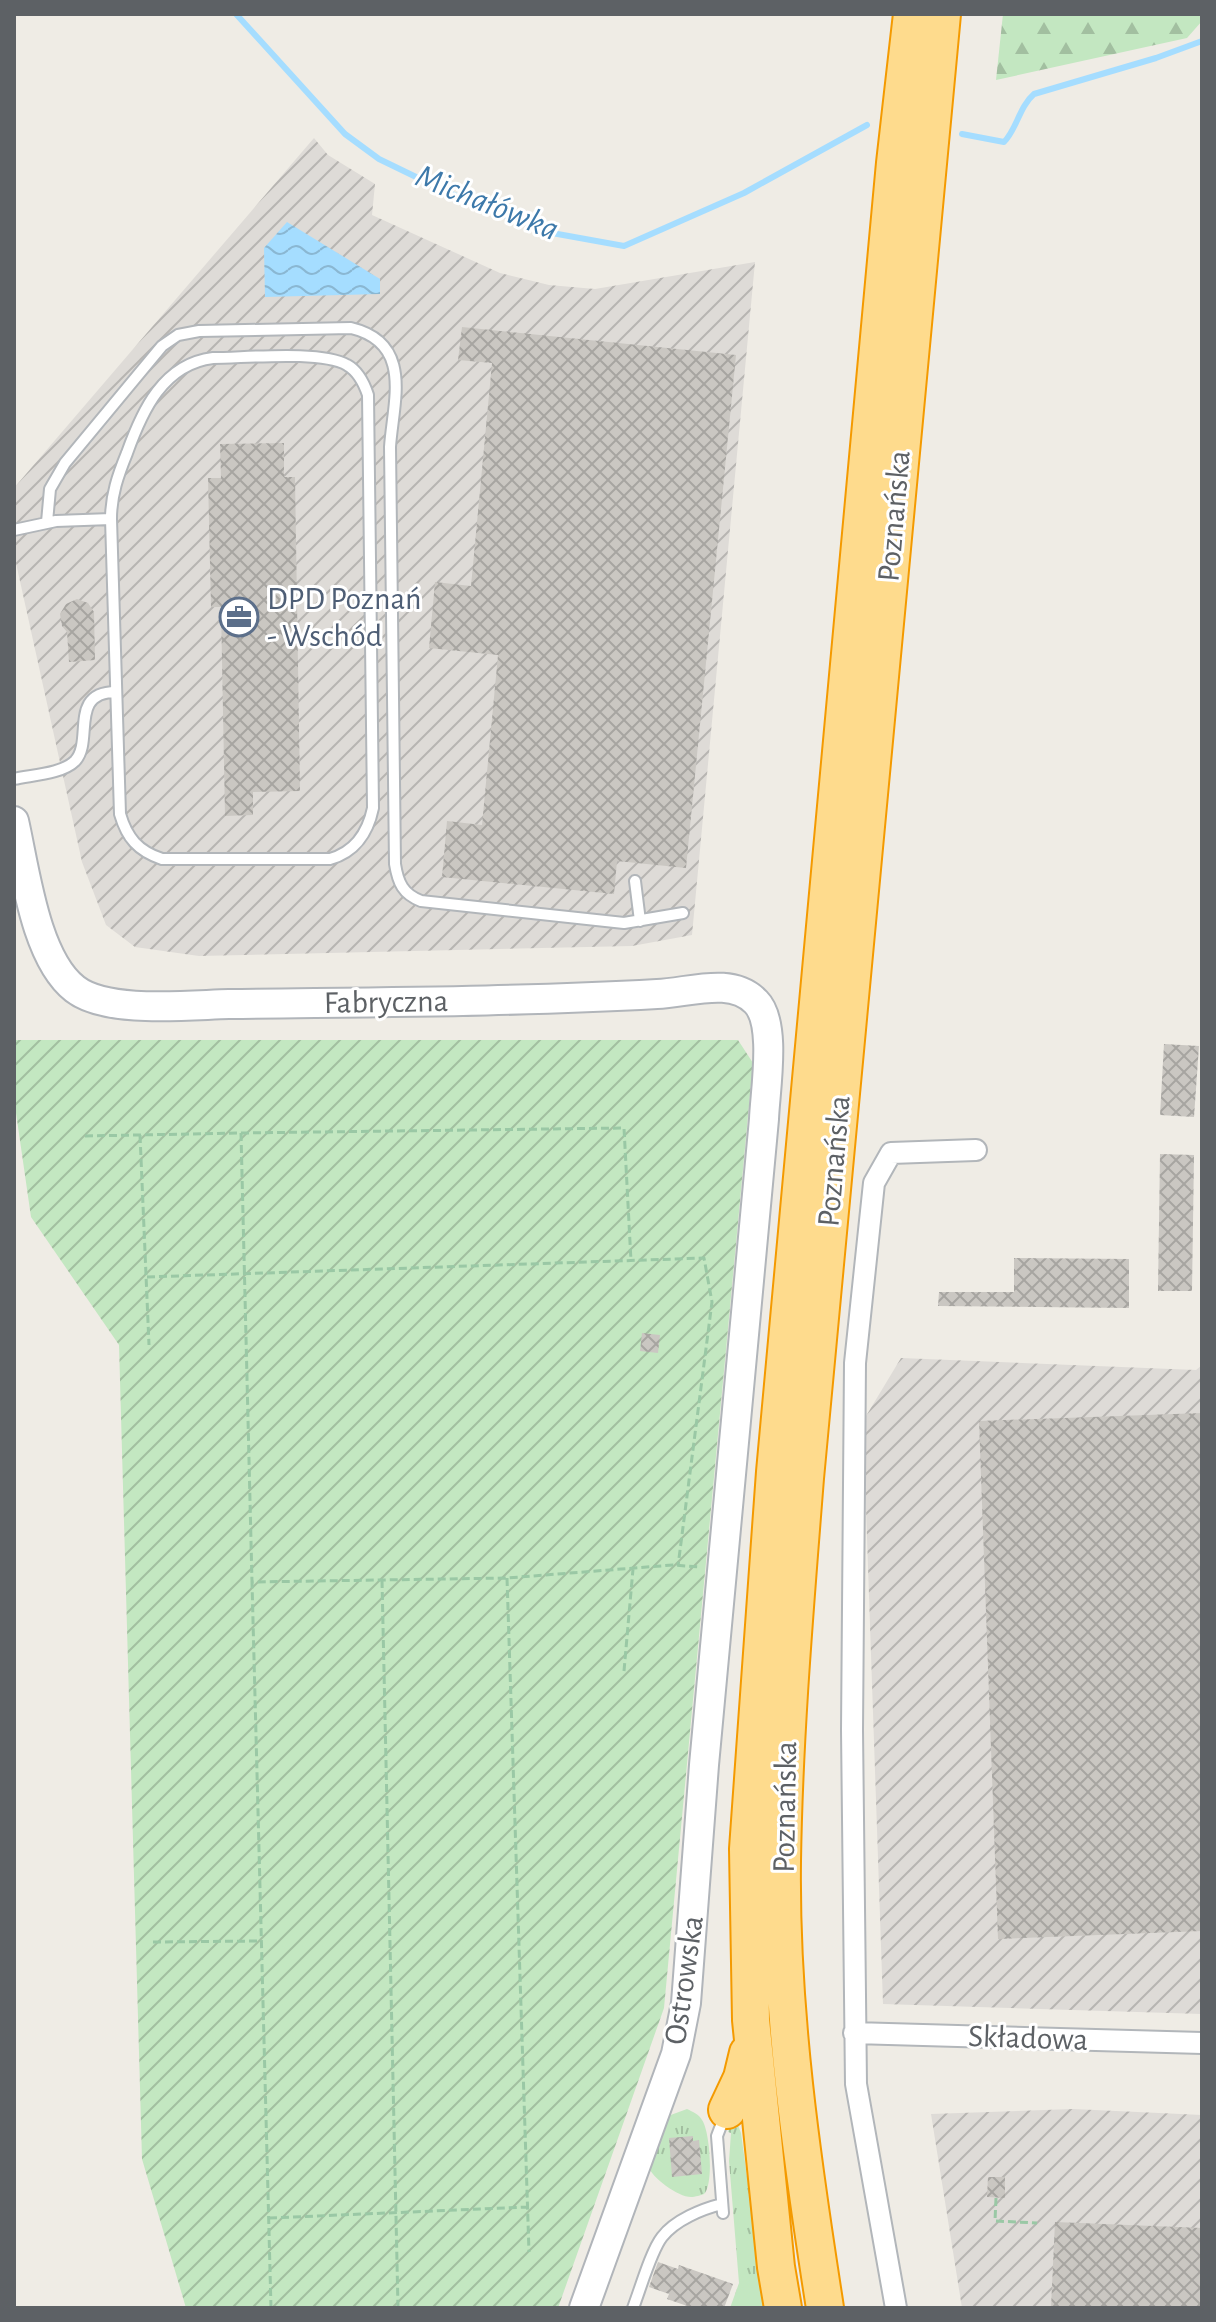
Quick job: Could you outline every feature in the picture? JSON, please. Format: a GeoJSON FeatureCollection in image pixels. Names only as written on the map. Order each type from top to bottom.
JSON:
{"type":"FeatureCollection","features":[{"type":"Feature","properties":{"kind":"highway","name":"Poznańska"},"geometry":{"type":"LineString","coordinates":[[783,2308],[761,2135],[751,2020],[748,1849],[775,1472],[894,179],[912,14]]}},
{"type":"Feature","properties":{"kind":"highway","name":"Poznańska"},"geometry":{"type":"LineString","coordinates":[[825,2308],[787,2015],[782,1863],[787,1715],[806,1462],[942,14]]}},
{"type":"Feature","properties":{"kind":"highway"},"geometry":{"type":"LineString","coordinates":[[727,2110],[746,2062],[751,2020]]}},
{"type":"Feature","properties":{"kind":"street","name":"Fabryczna"},"geometry":{"type":"LineString","coordinates":[[14,821],[52,961],[66,981],[85,996],[107,1002],[152,1005],[296,1003],[644,995],[726,987],[746,994],[764,1014],[768,1038],[764,1119]]}},
{"type":"Feature","properties":{"kind":"street","name":"Ostrowska"},"geometry":{"type":"LineString","coordinates":[[584,2308],[682,2030],[764,1119]]}},
{"type":"Feature","properties":{"kind":"street"},"geometry":{"type":"LineString","coordinates":[[896,2308],[856,2084],[852,1730],[855,1363],[874,1183],[891,1153],[976,1150]]}},
{"type":"Feature","properties":{"kind":"street","name":"Składowa"},"geometry":{"type":"LineString","coordinates":[[854,2033],[1202,2043]]}},
{"type":"Feature","properties":{"kind":"lane"},"geometry":{"type":"LineString","coordinates":[[47,522],[50,489],[65,463],[154,355],[178,335],[199,331],[351,328],[367,333],[386,350],[393,361],[397,380],[390,447],[395,864],[399,883],[409,895],[421,901],[613,923],[683,913]]}},
{"type":"Feature","properties":{"kind":"lane"},"geometry":{"type":"LineString","coordinates":[[213,358],[324,358],[346,364],[365,386],[369,406],[374,799],[368,827],[357,843],[339,856],[319,859],[174,860],[150,855],[130,840],[120,814],[111,519],[116,482],[146,405],[171,377],[187,365],[213,358]]}},
{"type":"Feature","properties":{"kind":"lane"},"geometry":{"type":"LineString","coordinates":[[14,530],[47,522],[111,519]]}},
{"type":"Feature","properties":{"kind":"lane"},"geometry":{"type":"LineString","coordinates":[[14,779],[61,768],[75,761],[88,706],[99,695],[116,692]]}},
{"type":"Feature","properties":{"kind":"lane"},"geometry":{"type":"LineString","coordinates":[[635,881],[640,921]]}},
{"type":"Feature","properties":{"kind":"lane"},"geometry":{"type":"LineString","coordinates":[[633,2308],[660,2239],[704,2209],[723,2208],[717,2132],[727,2110]]}},
{"type":"Feature","properties":{"kind":"path"},"geometry":{"type":"LineString","coordinates":[[85,1136],[624,1128],[631,1261]]}},
{"type":"Feature","properties":{"kind":"path"},"geometry":{"type":"LineString","coordinates":[[241,1133],[271,2308]]}},
{"type":"Feature","properties":{"kind":"path"},"geometry":{"type":"LineString","coordinates":[[140,1135],[149,1345]]}},
{"type":"Feature","properties":{"kind":"path"},"geometry":{"type":"LineString","coordinates":[[147,1277],[704,1258],[712,1302],[678,1566]]}},
{"type":"Feature","properties":{"kind":"path"},"geometry":{"type":"LineString","coordinates":[[252,1582],[507,1578],[678,1566],[722,1569]]}},
{"type":"Feature","properties":{"kind":"path"},"geometry":{"type":"LineString","coordinates":[[624,1671],[633,1569]]}},
{"type":"Feature","properties":{"kind":"path"},"geometry":{"type":"LineString","coordinates":[[507,1578],[529,2252]]}},
{"type":"Feature","properties":{"kind":"path"},"geometry":{"type":"LineString","coordinates":[[382,1580],[398,2308]]}},
{"type":"Feature","properties":{"kind":"path"},"geometry":{"type":"LineString","coordinates":[[153,1942],[261,1941]]}},
{"type":"Feature","properties":{"kind":"path"},"geometry":{"type":"LineString","coordinates":[[996,2198],[995,2221],[1037,2223]]}},
{"type":"Feature","properties":{"kind":"path"},"geometry":{"type":"LineString","coordinates":[[269,2218],[528,2207]]}},
{"type":"Feature","properties":{"kind":"shaded area"},"geometry":{"type":"Polygon","coordinates":[[[314,138],[328,155],[375,184],[372,215],[500,273],[549,285],[595,289],[755,262],[692,935],[632,946],[199,956],[135,947],[106,925],[82,862],[14,554],[14,488],[314,138]]]}},
{"type":"Feature","properties":{"kind":"shaded area"},"geometry":{"type":"Polygon","coordinates":[[[901,1358],[1196,1370],[1202,1365],[1202,2014],[883,2004],[863,1421],[901,1358]]]}},
{"type":"Feature","properties":{"kind":"shaded area"},"geometry":{"type":"Polygon","coordinates":[[[1073,2109],[1202,2115],[1202,2308],[962,2308],[931,2114],[1073,2109]]]}},
{"type":"Feature","properties":{"kind":"green space"},"geometry":{"type":"Polygon","coordinates":[[[1003,14],[1202,14],[1202,21],[1187,38],[996,80],[1003,14]]]}},
{"type":"Feature","properties":{"kind":"green space"},"geometry":{"type":"Polygon","coordinates":[[[14,1040],[738,1040],[753,1063],[664,2008],[558,2308],[186,2308],[142,2159],[119,1345],[31,1217],[14,1099],[14,1040]]]}},
{"type":"Feature","properties":{"kind":"green space"},"geometry":{"type":"Polygon","coordinates":[[[687,2109],[699,2116],[705,2126],[710,2158],[707,2189],[704,2194],[691,2197],[666,2186],[648,2166],[668,2116],[687,2109]]]}},
{"type":"Feature","properties":{"kind":"green space"},"geometry":{"type":"Polygon","coordinates":[[[732,2120],[736,2120],[741,2133],[765,2308],[730,2308],[739,2283],[729,2161],[731,2133],[728,2132],[732,2120]]]}},
{"type":"Feature","properties":{"kind":"water"},"geometry":{"type":"Polygon","coordinates":[[[287,222],[380,279],[380,294],[265,297],[264,248],[287,222]]]}},
{"type":"Feature","properties":{"kind":"building"},"geometry":{"type":"Polygon","coordinates":[[[462,327],[736,355],[686,868],[617,861],[614,894],[442,877],[447,821],[482,825],[498,655],[429,648],[435,582],[471,586],[492,363],[458,360],[462,327]]]}},
{"type":"Feature","properties":{"kind":"building"},"geometry":{"type":"Polygon","coordinates":[[[284,443],[284,477],[295,477],[300,791],[253,792],[253,815],[225,816],[221,607],[211,607],[208,478],[221,478],[220,444],[284,443]]]}},
{"type":"Feature","properties":{"kind":"building"},"geometry":{"type":"Polygon","coordinates":[[[77,599],[88,603],[94,612],[95,660],[69,662],[67,632],[62,626],[60,614],[66,604],[77,599]]]}},
{"type":"Feature","properties":{"kind":"building"},"geometry":{"type":"Polygon","coordinates":[[[1164,1044],[1199,1046],[1194,1117],[1160,1115],[1164,1044]]]}},
{"type":"Feature","properties":{"kind":"building"},"geometry":{"type":"Polygon","coordinates":[[[1160,1154],[1194,1155],[1192,1291],[1158,1291],[1160,1154]]]}},
{"type":"Feature","properties":{"kind":"building"},"geometry":{"type":"Polygon","coordinates":[[[1014,1258],[1129,1259],[1129,1308],[938,1306],[939,1292],[1014,1292],[1014,1258]]]}},
{"type":"Feature","properties":{"kind":"building"},"geometry":{"type":"Polygon","coordinates":[[[642,1333],[660,1335],[658,1353],[640,1351],[642,1333]]]}},
{"type":"Feature","properties":{"kind":"building"},"geometry":{"type":"Polygon","coordinates":[[[1202,1413],[1202,1931],[998,1939],[979,1421],[1202,1413]]]}},
{"type":"Feature","properties":{"kind":"building"},"geometry":{"type":"Polygon","coordinates":[[[693,2136],[693,2141],[699,2140],[702,2174],[672,2177],[669,2138],[693,2136]]]}},
{"type":"Feature","properties":{"kind":"building"},"geometry":{"type":"Polygon","coordinates":[[[988,2177],[1005,2177],[1005,2198],[987,2197],[988,2177]]]}},
{"type":"Feature","properties":{"kind":"building"},"geometry":{"type":"Polygon","coordinates":[[[1055,2222],[1202,2228],[1202,2308],[1051,2308],[1055,2222]]]}},
{"type":"Feature","properties":{"kind":"building"},"geometry":{"type":"Polygon","coordinates":[[[658,2262],[678,2269],[679,2265],[733,2284],[724,2308],[693,2308],[667,2299],[669,2294],[649,2287],[658,2262]]]}},
{"type":"Feature","properties":{"kind":"waterway","name":"Michałówka"},"geometry":{"type":"LineString","coordinates":[[236,14],[345,134],[379,159],[447,192],[552,233],[624,246],[744,193],[867,125]]}},
{"type":"Feature","properties":{"kind":"waterway","name":"Michałówka"},"geometry":{"type":"LineString","coordinates":[[962,134],[1004,142],[1034,94],[1202,41]]}},
{"type":"Feature","properties":{"kind":"place","name":"DPD Poznań - Wschód"},"geometry":{"type":"Point","coordinates":[239,617]}}]}
